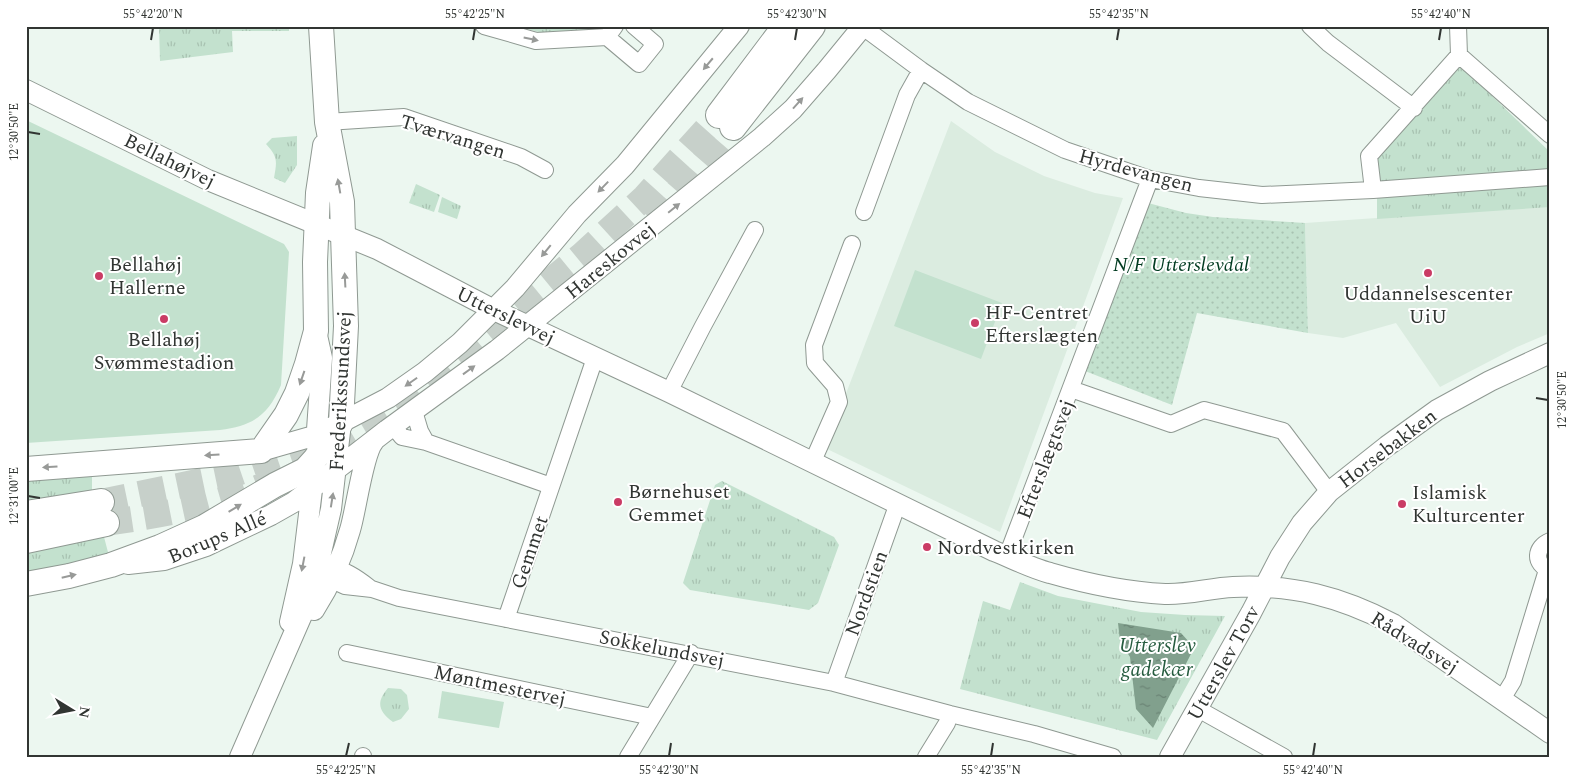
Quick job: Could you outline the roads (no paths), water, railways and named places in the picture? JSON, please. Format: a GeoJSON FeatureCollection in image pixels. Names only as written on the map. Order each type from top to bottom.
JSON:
{"type":"FeatureCollection","features":[{"type":"Feature","properties":{"kind":"main road","name":"Frederikssundsvej"},"geometry":{"type":"LineString","coordinates":[[321,26],[327,122],[342,202],[346,326],[341,423]]}},
{"type":"Feature","properties":{"kind":"main road"},"geometry":{"type":"LineString","coordinates":[[786,26],[726,121],[812,26]]}},
{"type":"Feature","properties":{"kind":"main road","name":"Frederikssundsvej"},"geometry":{"type":"LineString","coordinates":[[261,451],[286,415],[297,393],[316,331],[315,262],[318,193],[327,122]]}},
{"type":"Feature","properties":{"kind":"main road"},"geometry":{"type":"LineString","coordinates":[[111,565],[160,547],[204,526],[266,489],[305,470],[315,460],[341,423]]}},
{"type":"Feature","properties":{"kind":"main road"},"geometry":{"type":"LineString","coordinates":[[26,469],[261,451]]}},
{"type":"Feature","properties":{"kind":"main road"},"geometry":{"type":"LineString","coordinates":[[26,514],[103,513],[26,540]]}},
{"type":"Feature","properties":{"kind":"main road","name":"Borups Allé"},"geometry":{"type":"LineString","coordinates":[[26,584],[111,565]]}},
{"type":"Feature","properties":{"kind":"street"},"geometry":{"type":"LineString","coordinates":[[484,26],[536,40],[611,32],[640,64],[655,44],[634,26]]}},
{"type":"Feature","properties":{"kind":"street"},"geometry":{"type":"LineString","coordinates":[[261,451],[317,435],[388,398],[425,372],[460,343],[525,277],[577,214],[625,165],[740,26]]}},
{"type":"Feature","properties":{"kind":"street","name":"Hyrdevangen"},"geometry":{"type":"LineString","coordinates":[[863,26],[921,70],[968,102],[1065,150],[1150,179],[1199,188],[1262,195],[1373,190],[1550,177]]}},
{"type":"Feature","properties":{"kind":"street","name":"Hareskovvej"},"geometry":{"type":"LineString","coordinates":[[336,470],[497,350],[762,137],[793,109],[828,70],[863,26]]}},
{"type":"Feature","properties":{"kind":"street"},"geometry":{"type":"LineString","coordinates":[[1310,26],[1328,43],[1414,108]]}},
{"type":"Feature","properties":{"kind":"street"},"geometry":{"type":"LineString","coordinates":[[1373,190],[1369,156],[1459,56],[1458,26]]}},
{"type":"Feature","properties":{"kind":"street"},"geometry":{"type":"LineString","coordinates":[[1459,56],[1550,135]]}},
{"type":"Feature","properties":{"kind":"street"},"geometry":{"type":"LineString","coordinates":[[864,212],[907,95],[921,70]]}},
{"type":"Feature","properties":{"kind":"street","name":"Bellahøjvej"},"geometry":{"type":"LineString","coordinates":[[26,90],[208,180],[343,234]]}},
{"type":"Feature","properties":{"kind":"street","name":"Tværvangen"},"geometry":{"type":"LineString","coordinates":[[327,122],[404,117],[521,157],[546,170]]}},
{"type":"Feature","properties":{"kind":"street","name":"Efterslægtsvej"},"geometry":{"type":"LineString","coordinates":[[1007,556],[1150,179]]}},
{"type":"Feature","properties":{"kind":"street"},"geometry":{"type":"LineString","coordinates":[[669,392],[755,230]]}},
{"type":"Feature","properties":{"kind":"street","name":"Utterslevvej"},"geometry":{"type":"LineString","coordinates":[[343,234],[377,249],[494,310],[813,461],[1007,556]]}},
{"type":"Feature","properties":{"kind":"street"},"geometry":{"type":"LineString","coordinates":[[813,461],[839,402],[835,386],[815,363],[814,345],[852,244]]}},
{"type":"Feature","properties":{"kind":"street","name":"Frederikssundsvej"},"geometry":{"type":"LineString","coordinates":[[285,654],[291,612],[304,556],[315,460],[322,358],[316,331]]}},
{"type":"Feature","properties":{"kind":"street","name":"Horsebakken"},"geometry":{"type":"LineString","coordinates":[[1264,587],[1280,557],[1302,523],[1329,492],[1387,446],[1437,410],[1490,381],[1550,353]]}},
{"type":"Feature","properties":{"kind":"street","name":"Gemmet"},"geometry":{"type":"LineString","coordinates":[[506,618],[595,358]]}},
{"type":"Feature","properties":{"kind":"street","name":"Efterslægtsvej"},"geometry":{"type":"LineString","coordinates":[[1071,389],[1172,424],[1204,410],[1283,431],[1329,492]]}},
{"type":"Feature","properties":{"kind":"street"},"geometry":{"type":"LineString","coordinates":[[414,411],[426,442]]}},
{"type":"Feature","properties":{"kind":"street","name":"Frederikssundsvej"},"geometry":{"type":"LineString","coordinates":[[240,757],[312,592],[329,571],[330,511],[341,423]]}},
{"type":"Feature","properties":{"kind":"street"},"geometry":{"type":"LineString","coordinates":[[393,426],[402,437],[426,442],[551,486]]}},
{"type":"Feature","properties":{"kind":"street"},"geometry":{"type":"LineString","coordinates":[[329,571],[350,530],[367,454],[375,440]]}},
{"type":"Feature","properties":{"kind":"street","name":"Borups Allé"},"geometry":{"type":"LineString","coordinates":[[111,565],[140,564],[164,560],[206,546],[294,502],[336,470]]}},
{"type":"Feature","properties":{"kind":"street","name":"Nordstien"},"geometry":{"type":"LineString","coordinates":[[834,683],[898,503]]}},
{"type":"Feature","properties":{"kind":"street"},"geometry":{"type":"LineString","coordinates":[[1502,699],[1513,681],[1549,570],[1541,565],[1538,558],[1538,550],[1543,544],[1550,541]]}},
{"type":"Feature","properties":{"kind":"street","name":"Utterslev Torv"},"geometry":{"type":"LineString","coordinates":[[1007,556],[1048,573],[1107,587],[1140,591],[1168,594],[1234,587],[1264,587],[1170,757]]}},
{"type":"Feature","properties":{"kind":"street","name":"Sokkelundsvej"},"geometry":{"type":"LineString","coordinates":[[329,571],[345,586],[372,589],[399,598],[834,683],[950,714]]}},
{"type":"Feature","properties":{"kind":"street","name":"Rådvadsvej"},"geometry":{"type":"LineString","coordinates":[[1264,587],[1304,590],[1368,611],[1393,624],[1550,733]]}},
{"type":"Feature","properties":{"kind":"street","name":"Møntmestervej"},"geometry":{"type":"LineString","coordinates":[[347,653],[652,717]]}},
{"type":"Feature","properties":{"kind":"street"},"geometry":{"type":"LineString","coordinates":[[628,757],[691,654]]}},
{"type":"Feature","properties":{"kind":"street"},"geometry":{"type":"LineString","coordinates":[[1198,709],[1284,757]]}},
{"type":"Feature","properties":{"kind":"street"},"geometry":{"type":"LineString","coordinates":[[926,757],[947,723],[950,714],[1034,734],[1104,756]]}},
{"type":"Feature","properties":{"kind":"water","name":"Utterslev gadekær"},"geometry":{"type":"Polygon","coordinates":[[[1118,623],[1181,633],[1190,643],[1192,652],[1153,728],[1136,709],[1130,657],[1120,641],[1118,623]]]}},
{"type":"Feature","properties":{"kind":"tunnel"},"geometry":{"type":"LineString","coordinates":[[101,502],[231,475],[335,439],[415,392],[582,255],[645,197],[719,115]]}},
{"type":"Feature","properties":{"kind":"tunnel"},"geometry":{"type":"LineString","coordinates":[[650,219],[664,207],[733,127]]}},
{"type":"Feature","properties":{"kind":"tunnel"},"geometry":{"type":"LineString","coordinates":[[106,523],[187,509],[226,499],[265,485]]}},
{"type":"Feature","properties":{"kind":"place","name":"Uddannelsescenter UiU"},"geometry":{"type":"Point","coordinates":[1428,273]}},
{"type":"Feature","properties":{"kind":"place","name":"Bellahøj Hallerne"},"geometry":{"type":"Point","coordinates":[99,276]}},
{"type":"Feature","properties":{"kind":"place","name":"Bellahøj Svømmestadion"},"geometry":{"type":"Point","coordinates":[164,319]}},
{"type":"Feature","properties":{"kind":"place","name":"HF-Centret Efterslægten"},"geometry":{"type":"Point","coordinates":[975,323]}},
{"type":"Feature","properties":{"kind":"place","name":"Børnehuset Gemmet"},"geometry":{"type":"Point","coordinates":[618,502]}},
{"type":"Feature","properties":{"kind":"place","name":"Islamisk Kulturcenter"},"geometry":{"type":"Point","coordinates":[1402,504]}},
{"type":"Feature","properties":{"kind":"place","name":"Nordvestkirken"},"geometry":{"type":"Point","coordinates":[927,547]}},
{"type":"Feature","properties":{"kind":"park label","name":"N/F Utterslevdal"},"geometry":{"type":"Point","coordinates":[1181,264]}}]}
